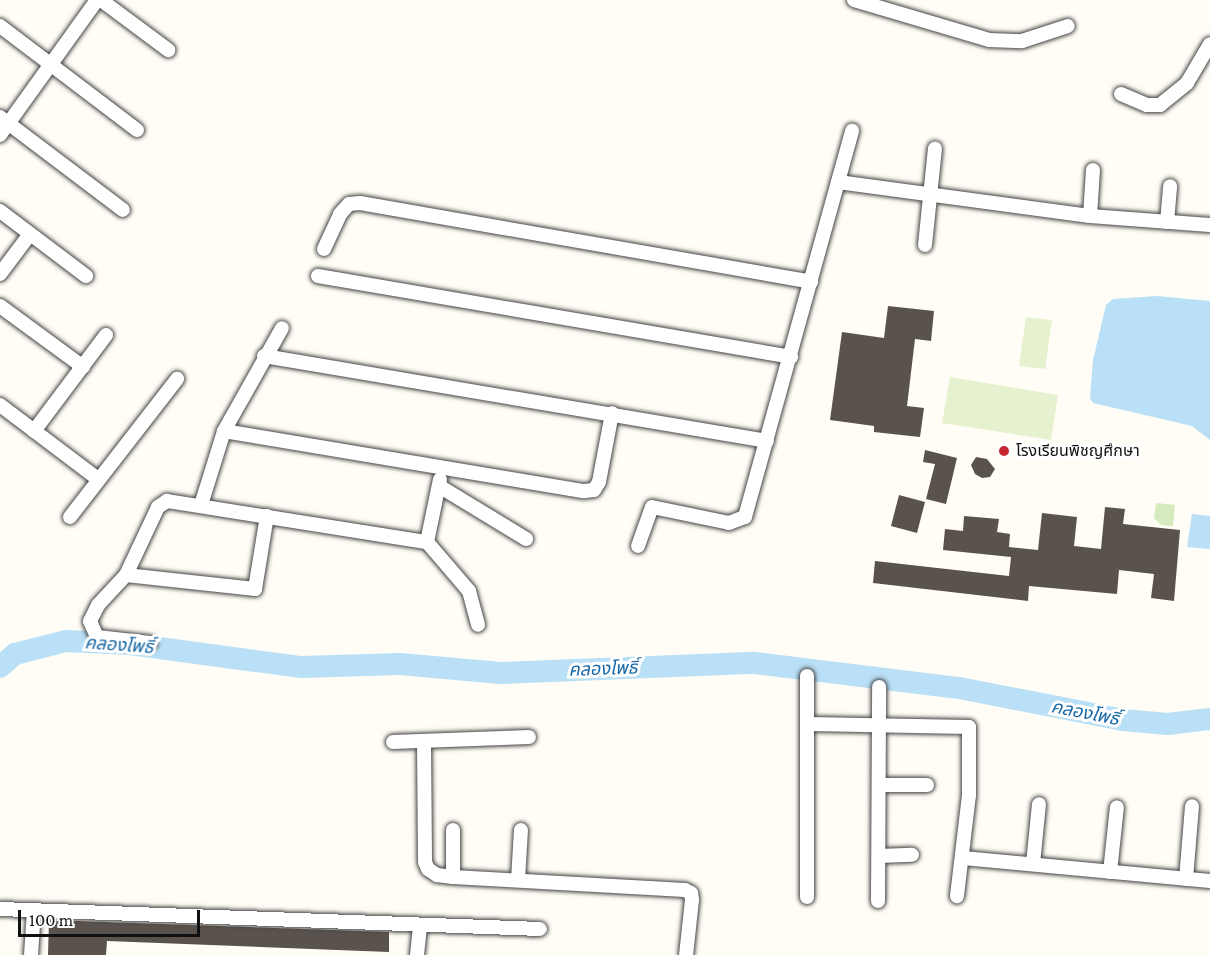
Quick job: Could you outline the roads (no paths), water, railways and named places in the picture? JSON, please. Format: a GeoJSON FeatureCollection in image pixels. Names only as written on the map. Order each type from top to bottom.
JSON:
{"type":"FeatureCollection","features":[{"type":"Feature","properties":{"kind":"street"},"geometry":{"type":"LineString","coordinates":[[0,135],[4,120],[99,0],[168,50]]}},
{"type":"Feature","properties":{"kind":"street"},"geometry":{"type":"LineString","coordinates":[[854,0],[872,3],[989,40],[1022,41],[1068,26]]}},
{"type":"Feature","properties":{"kind":"street"},"geometry":{"type":"LineString","coordinates":[[0,26],[137,130]]}},
{"type":"Feature","properties":{"kind":"street"},"geometry":{"type":"LineString","coordinates":[[1121,94],[1160,105],[1187,83],[1210,44]]}},
{"type":"Feature","properties":{"kind":"street"},"geometry":{"type":"LineString","coordinates":[[4,120],[123,210]]}},
{"type":"Feature","properties":{"kind":"street"},"geometry":{"type":"LineString","coordinates":[[638,546],[652,507],[729,523],[740,521],[767,441],[852,132]]}},
{"type":"Feature","properties":{"kind":"street"},"geometry":{"type":"LineString","coordinates":[[925,245],[935,149]]}},
{"type":"Feature","properties":{"kind":"street"},"geometry":{"type":"LineString","coordinates":[[1090,216],[1094,170]]}},
{"type":"Feature","properties":{"kind":"street"},"geometry":{"type":"LineString","coordinates":[[838,182],[930,197],[1090,216],[1210,225]]}},
{"type":"Feature","properties":{"kind":"street"},"geometry":{"type":"LineString","coordinates":[[1167,222],[1170,186]]}},
{"type":"Feature","properties":{"kind":"street"},"geometry":{"type":"LineString","coordinates":[[324,249],[340,214],[349,204],[360,203],[811,282]]}},
{"type":"Feature","properties":{"kind":"street"},"geometry":{"type":"LineString","coordinates":[[0,212],[86,276]]}},
{"type":"Feature","properties":{"kind":"street"},"geometry":{"type":"LineString","coordinates":[[0,274],[30,234]]}},
{"type":"Feature","properties":{"kind":"street"},"geometry":{"type":"LineString","coordinates":[[318,276],[791,357]]}},
{"type":"Feature","properties":{"kind":"street"},"geometry":{"type":"LineString","coordinates":[[0,306],[83,367]]}},
{"type":"Feature","properties":{"kind":"street"},"geometry":{"type":"LineString","coordinates":[[201,505],[224,431],[264,356],[282,328]]}},
{"type":"Feature","properties":{"kind":"street"},"geometry":{"type":"LineString","coordinates":[[34,431],[106,335]]}},
{"type":"Feature","properties":{"kind":"street"},"geometry":{"type":"LineString","coordinates":[[264,356],[767,441]]}},
{"type":"Feature","properties":{"kind":"street"},"geometry":{"type":"LineString","coordinates":[[70,517],[177,379]]}},
{"type":"Feature","properties":{"kind":"street"},"geometry":{"type":"LineString","coordinates":[[0,405],[98,479]]}},
{"type":"Feature","properties":{"kind":"street"},"geometry":{"type":"LineString","coordinates":[[224,431],[584,491],[594,490],[612,413]]}},
{"type":"Feature","properties":{"kind":"street"},"geometry":{"type":"LineString","coordinates":[[427,542],[443,468]]}},
{"type":"Feature","properties":{"kind":"street"},"geometry":{"type":"LineString","coordinates":[[439,486],[526,539]]}},
{"type":"Feature","properties":{"kind":"street"},"geometry":{"type":"LineString","coordinates":[[150,643],[97,637],[91,630],[90,621],[98,605],[126,574],[161,503],[201,505],[427,542],[469,591],[478,625]]}},
{"type":"Feature","properties":{"kind":"street"},"geometry":{"type":"LineString","coordinates":[[126,574],[255,589],[267,516]]}},
{"type":"Feature","properties":{"kind":"street"},"geometry":{"type":"LineString","coordinates":[[807,676],[809,724],[807,897]]}},
{"type":"Feature","properties":{"kind":"street"},"geometry":{"type":"LineString","coordinates":[[878,901],[879,687]]}},
{"type":"Feature","properties":{"kind":"street"},"geometry":{"type":"LineString","coordinates":[[809,724],[969,727],[969,795],[957,896]]}},
{"type":"Feature","properties":{"kind":"street"},"geometry":{"type":"LineString","coordinates":[[393,742],[529,737]]}},
{"type":"Feature","properties":{"kind":"street"},"geometry":{"type":"LineString","coordinates":[[424,741],[425,862],[437,875],[685,890],[691,893],[692,900],[686,955]]}},
{"type":"Feature","properties":{"kind":"street"},"geometry":{"type":"LineString","coordinates":[[879,785],[927,785]]}},
{"type":"Feature","properties":{"kind":"street"},"geometry":{"type":"LineString","coordinates":[[1033,864],[1039,804]]}},
{"type":"Feature","properties":{"kind":"street"},"geometry":{"type":"LineString","coordinates":[[1186,879],[1192,806]]}},
{"type":"Feature","properties":{"kind":"street"},"geometry":{"type":"LineString","coordinates":[[1110,872],[1117,807]]}},
{"type":"Feature","properties":{"kind":"street"},"geometry":{"type":"LineString","coordinates":[[453,830],[453,877]]}},
{"type":"Feature","properties":{"kind":"street"},"geometry":{"type":"LineString","coordinates":[[518,880],[521,830]]}},
{"type":"Feature","properties":{"kind":"street"},"geometry":{"type":"LineString","coordinates":[[879,856],[912,855]]}},
{"type":"Feature","properties":{"kind":"street"},"geometry":{"type":"LineString","coordinates":[[963,858],[1210,881]]}},
{"type":"Feature","properties":{"kind":"street"},"geometry":{"type":"LineString","coordinates":[[0,909],[540,929]]}},
{"type":"Feature","properties":{"kind":"street"},"geometry":{"type":"LineString","coordinates":[[31,955],[34,911]]}},
{"type":"Feature","properties":{"kind":"street"},"geometry":{"type":"LineString","coordinates":[[417,955],[420,925]]}},
{"type":"Feature","properties":{"kind":"water"},"geometry":{"type":"Polygon","coordinates":[[[1157,296],[1210,301],[1210,440],[1192,426],[1093,403],[1090,398],[1093,360],[1106,305],[1113,299],[1157,296]]]}},
{"type":"Feature","properties":{"kind":"water"},"geometry":{"type":"Polygon","coordinates":[[[1192,514],[1210,516],[1210,549],[1187,547],[1192,514]]]}},
{"type":"Feature","properties":{"kind":"waterway","name":"คลองโพธิ์"},"geometry":{"type":"LineString","coordinates":[[0,667],[15,654],[66,641],[130,644],[301,667],[400,664],[501,673],[755,663],[959,688],[1123,720],[1168,724],[1210,719]]}},
{"type":"Feature","properties":{"kind":"place","name":"โรงเรียนพิชญศึกษา"},"geometry":{"type":"Point","coordinates":[1004,451]}}]}
